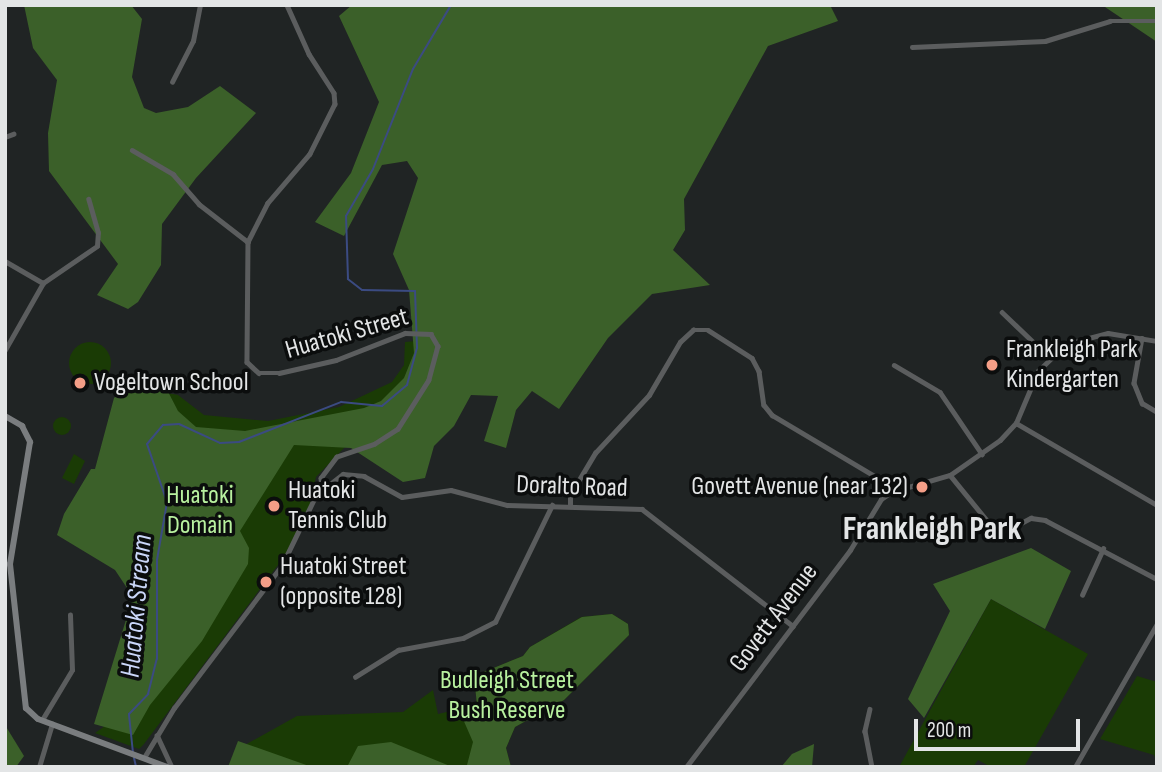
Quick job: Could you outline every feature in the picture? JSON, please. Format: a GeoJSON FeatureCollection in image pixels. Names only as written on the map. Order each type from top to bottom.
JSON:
{"type":"FeatureCollection","features":[{"type":"Feature","properties":{"kind":"main road"},"geometry":{"type":"LineString","coordinates":[[5,416],[22,426],[29,438],[10,572],[24,703],[42,720],[169,767]]}},
{"type":"Feature","properties":{"kind":"street"},"geometry":{"type":"LineString","coordinates":[[172,82],[193,41],[200,5]]}},
{"type":"Feature","properties":{"kind":"street","name":"Huatoki Street"},"geometry":{"type":"LineString","coordinates":[[142,755],[282,565],[323,487],[321,478],[337,457],[391,435],[414,407],[437,359],[436,340],[426,332],[405,332],[346,356],[271,374],[254,370],[244,350],[248,242],[268,203],[310,153],[335,104],[334,93],[309,54],[287,5]]}},
{"type":"Feature","properties":{"kind":"street"},"geometry":{"type":"LineString","coordinates":[[912,47],[1045,41],[1110,21],[1157,21]]}},
{"type":"Feature","properties":{"kind":"street"},"geometry":{"type":"LineString","coordinates":[[5,137],[13,134]]}},
{"type":"Feature","properties":{"kind":"street"},"geometry":{"type":"LineString","coordinates":[[132,150],[173,174],[199,204],[248,242]]}},
{"type":"Feature","properties":{"kind":"street"},"geometry":{"type":"LineString","coordinates":[[5,349],[43,283],[97,246],[99,233],[88,199]]}},
{"type":"Feature","properties":{"kind":"street"},"geometry":{"type":"LineString","coordinates":[[5,261],[43,283]]}},
{"type":"Feature","properties":{"kind":"street"},"geometry":{"type":"LineString","coordinates":[[1002,312],[1049,357]]}},
{"type":"Feature","properties":{"kind":"street"},"geometry":{"type":"LineString","coordinates":[[570,506],[570,495],[595,453],[649,395],[686,334],[701,329],[752,358],[759,371],[764,405],[772,415],[886,482],[891,492],[950,475],[982,454],[1016,423],[1034,377],[1049,357],[1066,344],[1093,334],[1157,341]]}},
{"type":"Feature","properties":{"kind":"street"},"geometry":{"type":"LineString","coordinates":[[1142,338],[1134,383],[1142,403],[1157,412]]}},
{"type":"Feature","properties":{"kind":"street"},"geometry":{"type":"LineString","coordinates":[[894,365],[940,392],[982,454]]}},
{"type":"Feature","properties":{"kind":"street"},"geometry":{"type":"LineString","coordinates":[[1016,423],[1157,505]]}},
{"type":"Feature","properties":{"kind":"street","name":"Doralto Road"},"geometry":{"type":"LineString","coordinates":[[323,487],[349,473],[364,476],[402,497],[451,490],[496,504],[642,509],[793,626]]}},
{"type":"Feature","properties":{"kind":"street"},"geometry":{"type":"LineString","coordinates":[[950,475],[994,529],[1008,530],[1038,517],[1157,579]]}},
{"type":"Feature","properties":{"kind":"street","name":"Govett Avenue"},"geometry":{"type":"LineString","coordinates":[[685,767],[850,550],[877,504],[891,492]]}},
{"type":"Feature","properties":{"kind":"street"},"geometry":{"type":"LineString","coordinates":[[355,677],[398,650],[463,638],[495,622],[552,505]]}},
{"type":"Feature","properties":{"kind":"street"},"geometry":{"type":"LineString","coordinates":[[1082,594],[1103,549]]}},
{"type":"Feature","properties":{"kind":"street"},"geometry":{"type":"LineString","coordinates":[[42,720],[72,670],[70,615]]}},
{"type":"Feature","properties":{"kind":"street"},"geometry":{"type":"LineString","coordinates":[[1074,767],[1157,624]]}},
{"type":"Feature","properties":{"kind":"street"},"geometry":{"type":"LineString","coordinates":[[870,709],[865,731],[872,767]]}},
{"type":"Feature","properties":{"kind":"street"},"geometry":{"type":"LineString","coordinates":[[39,767],[52,724]]}},
{"type":"Feature","properties":{"kind":"street"},"geometry":{"type":"LineString","coordinates":[[157,734],[169,767]]}},
{"type":"Feature","properties":{"kind":"green space"},"geometry":{"type":"Polygon","coordinates":[[[24,5],[131,5],[142,19],[132,77],[144,108],[156,113],[188,107],[220,86],[256,113],[196,178],[162,224],[161,265],[138,302],[128,309],[97,295],[118,264],[49,171],[48,133],[57,80],[33,48],[24,5]]]}},
{"type":"Feature","properties":{"kind":"green space"},"geometry":{"type":"Polygon","coordinates":[[[352,5],[830,5],[838,21],[768,46],[684,199],[685,230],[673,250],[710,285],[652,294],[608,338],[559,409],[532,391],[516,410],[506,448],[484,441],[498,396],[471,395],[454,426],[434,446],[425,478],[403,482],[351,448],[294,445],[240,531],[249,548],[248,564],[202,641],[150,705],[133,735],[94,724],[133,597],[115,570],[57,535],[64,514],[91,469],[95,469],[114,398],[138,374],[161,378],[178,411],[196,427],[245,431],[364,408],[381,401],[404,378],[414,353],[409,290],[393,254],[418,178],[407,161],[382,165],[344,236],[315,222],[351,173],[379,102],[339,16],[352,5]]]}},
{"type":"Feature","properties":{"kind":"green space"},"geometry":{"type":"Polygon","coordinates":[[[1102,5],[1157,5],[1157,42],[1102,5]]]}},
{"type":"Feature","properties":{"kind":"green space","name":"Huatoki Domain"},"geometry":{"type":"Polygon","coordinates":[[[428,340],[435,354],[316,477],[309,509],[284,557],[144,744],[139,749],[95,733],[115,719],[142,640],[126,569],[162,392],[178,395],[204,415],[268,421],[339,407],[392,382],[404,365],[405,342],[428,340]]]}},
{"type":"Feature","properties":{"kind":"green space"},"geometry":{"type":"Polygon","coordinates":[[[90,342],[105,348],[111,363],[105,378],[90,384],[75,378],[69,363],[75,348],[90,342]]]}},
{"type":"Feature","properties":{"kind":"green space"},"geometry":{"type":"Polygon","coordinates":[[[62,417],[68,420],[71,426],[68,432],[62,435],[56,432],[53,426],[56,420],[62,417]]]}},
{"type":"Feature","properties":{"kind":"green space"},"geometry":{"type":"Polygon","coordinates":[[[74,454],[85,461],[74,484],[62,478],[74,454]]]}},
{"type":"Feature","properties":{"kind":"green space"},"geometry":{"type":"Polygon","coordinates":[[[1031,548],[1071,571],[1045,629],[991,599],[924,718],[908,699],[950,611],[933,584],[1031,548]]]}},
{"type":"Feature","properties":{"kind":"green space"},"geometry":{"type":"Polygon","coordinates":[[[991,599],[1088,654],[1024,767],[991,767],[978,760],[973,767],[899,767],[991,599]]]}},
{"type":"Feature","properties":{"kind":"green space","name":"Budleigh Street Bush Reserve"},"geometry":{"type":"Polygon","coordinates":[[[612,614],[628,624],[629,635],[564,700],[515,727],[506,748],[511,767],[228,767],[236,750],[297,716],[403,712],[433,690],[438,714],[477,705],[474,676],[523,656],[530,647],[581,617],[612,614]]]}},
{"type":"Feature","properties":{"kind":"green space"},"geometry":{"type":"Polygon","coordinates":[[[612,614],[628,624],[629,635],[564,700],[515,727],[506,748],[511,767],[347,767],[358,746],[391,742],[450,766],[467,765],[473,742],[459,710],[477,705],[474,676],[523,656],[530,647],[582,617],[612,614]]]}},
{"type":"Feature","properties":{"kind":"green space"},"geometry":{"type":"Polygon","coordinates":[[[1137,676],[1157,682],[1157,763],[1154,755],[1100,739],[1137,676]]]}},
{"type":"Feature","properties":{"kind":"green space"},"geometry":{"type":"Polygon","coordinates":[[[5,725],[24,756],[16,767],[5,767],[5,725]]]}},
{"type":"Feature","properties":{"kind":"green space"},"geometry":{"type":"Polygon","coordinates":[[[238,741],[312,767],[228,767],[238,741]]]}},
{"type":"Feature","properties":{"kind":"green space"},"geometry":{"type":"Polygon","coordinates":[[[814,744],[812,767],[781,767],[792,754],[814,744]]]}},
{"type":"Feature","properties":{"kind":"waterway","name":"Huatoki Stream"},"geometry":{"type":"LineString","coordinates":[[133,753],[129,714],[148,694],[157,659],[157,560],[167,502],[147,444],[163,425],[179,424],[220,443],[239,442],[341,402],[382,406],[407,385],[417,348],[415,291],[362,290],[348,279],[346,216],[373,169],[413,69],[451,5]]}},
{"type":"Feature","properties":{"kind":"waterway","name":"Huatoki Stream"},"geometry":{"type":"LineString","coordinates":[[134,758],[136,767]]}},
{"type":"Feature","properties":{"kind":"place","name":"Frankleigh Park Kindergarten"},"geometry":{"type":"Point","coordinates":[992,365]}},
{"type":"Feature","properties":{"kind":"place","name":"Vogeltown School"},"geometry":{"type":"Point","coordinates":[80,383]}},
{"type":"Feature","properties":{"kind":"place","name":"Govett Avenue (near 132)"},"geometry":{"type":"Point","coordinates":[922,487]}},
{"type":"Feature","properties":{"kind":"place","name":"Huatoki Tennis Club"},"geometry":{"type":"Point","coordinates":[274,506]}},
{"type":"Feature","properties":{"kind":"place","name":"Huatoki Street (opposite 128)"},"geometry":{"type":"Point","coordinates":[266,582]}},
{"type":"Feature","properties":{"kind":"district","name":"Frankleigh Park"},"geometry":{"type":"Point","coordinates":[932,530]}}]}
